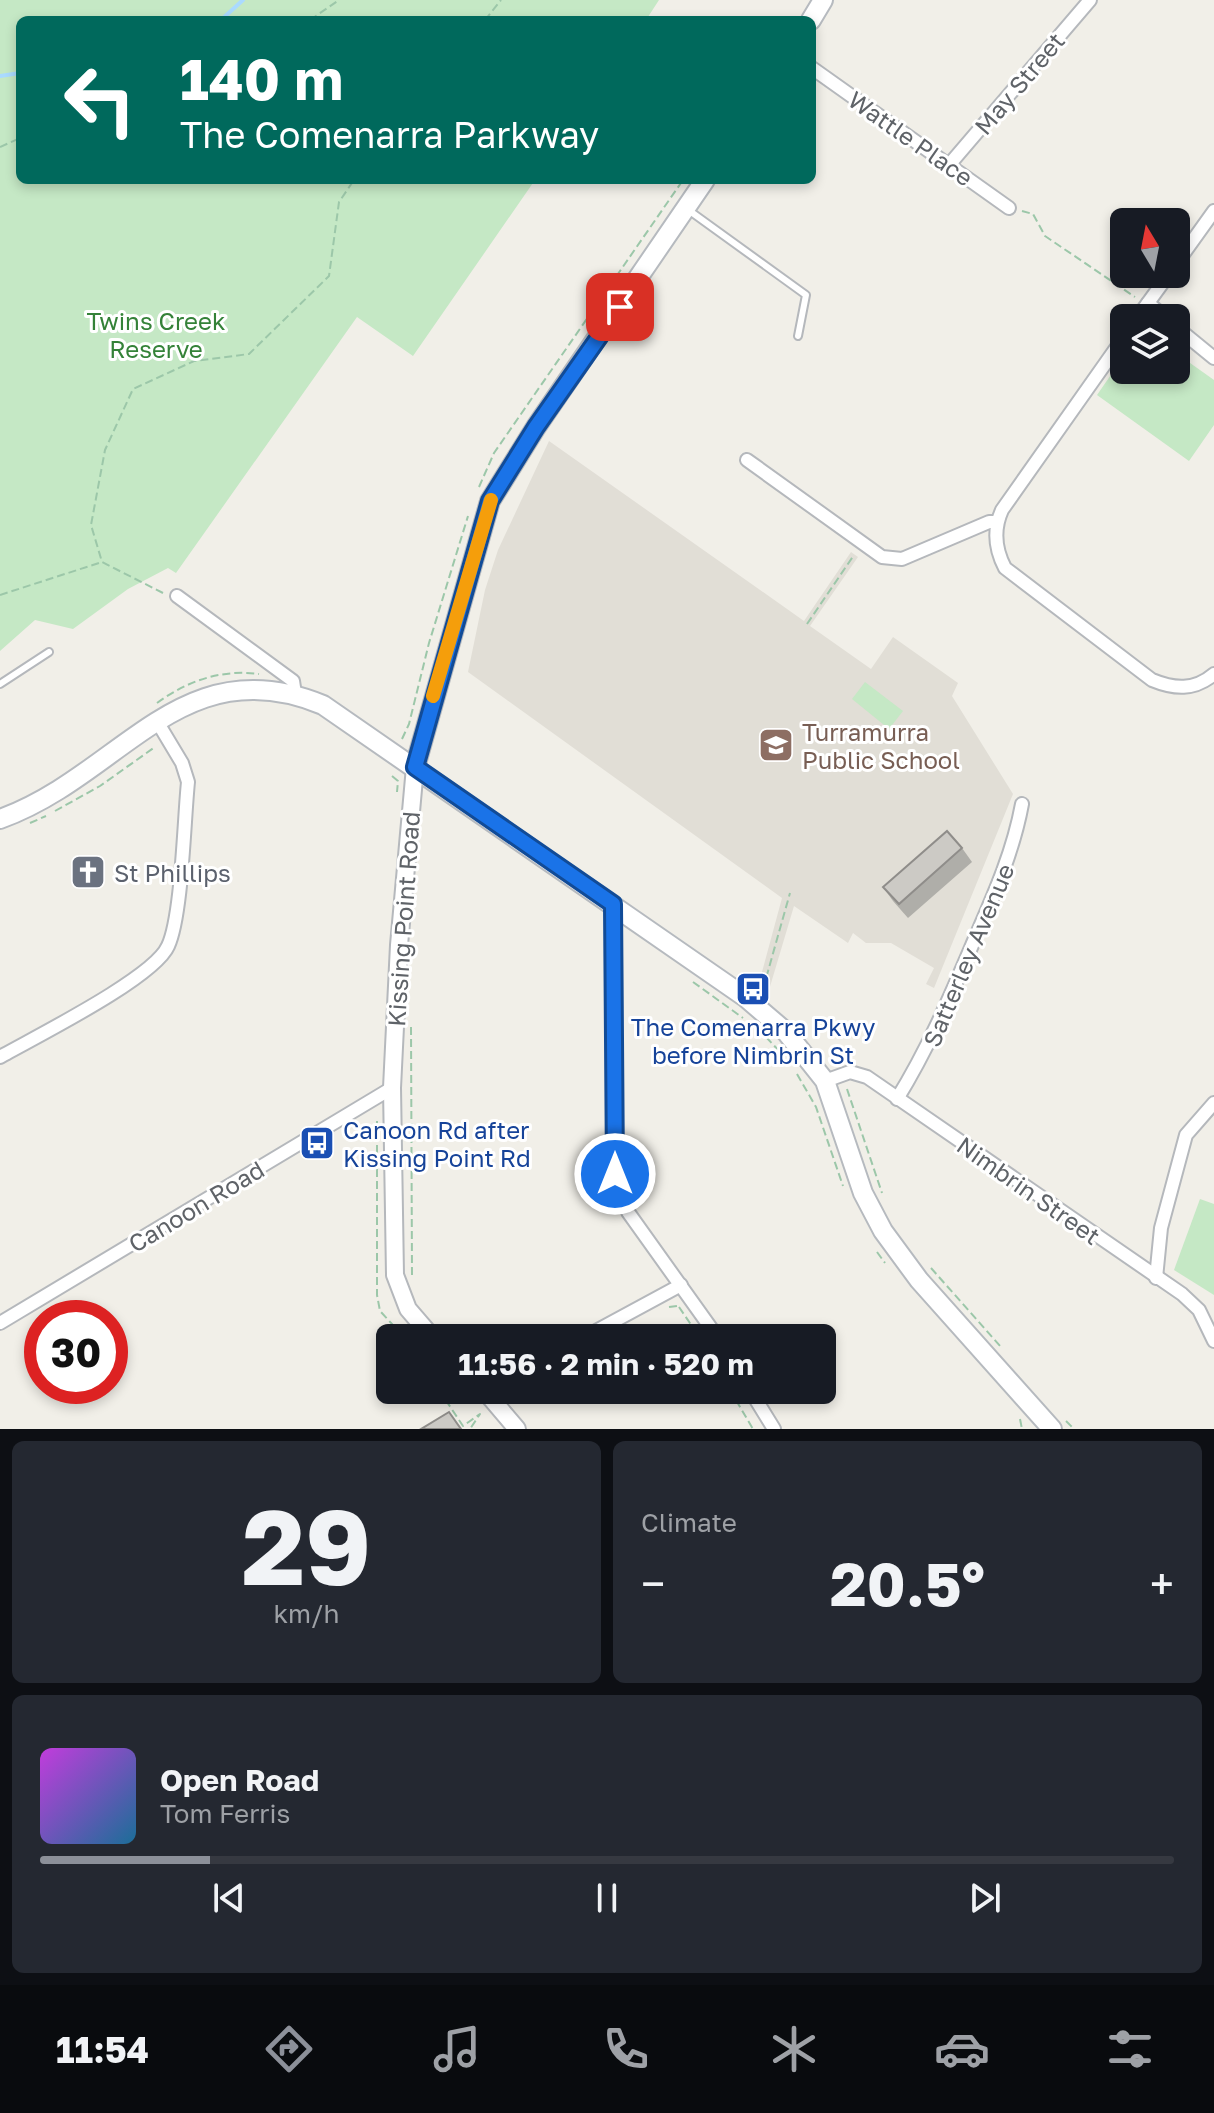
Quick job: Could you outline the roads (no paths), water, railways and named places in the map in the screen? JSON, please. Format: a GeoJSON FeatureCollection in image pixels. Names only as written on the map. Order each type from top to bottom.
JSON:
{"type":"FeatureCollection","features":[{"type":"Feature","properties":{"kind":"main road","name":"Kissing Point Road"},"geometry":{"type":"LineString","coordinates":[[415,767],[490,501],[536,427],[702,184]]}},
{"type":"Feature","properties":{"kind":"main road"},"geometry":{"type":"LineString","coordinates":[[0,819],[76,781],[191,701],[228,690],[261,689],[295,694],[323,705],[613,904],[771,1017],[799,1046],[825,1081],[863,1193],[883,1231],[919,1280],[1038,1421],[1058,1423]]}},
{"type":"Feature","properties":{"kind":"street","name":"May Street"},"geometry":{"type":"LineString","coordinates":[[949,165],[1090,0]]}},
{"type":"Feature","properties":{"kind":"street","name":"Wattle Place"},"geometry":{"type":"LineString","coordinates":[[816,71],[1009,208]]}},
{"type":"Feature","properties":{"kind":"street"},"geometry":{"type":"LineString","coordinates":[[1190,244],[1214,211]]}},
{"type":"Feature","properties":{"kind":"street"},"geometry":{"type":"LineString","coordinates":[[1148,303],[1159,288]]}},
{"type":"Feature","properties":{"kind":"street"},"geometry":{"type":"LineString","coordinates":[[1190,338],[1214,358]]}},
{"type":"Feature","properties":{"kind":"street"},"geometry":{"type":"LineString","coordinates":[[1110,357],[997,522],[996,541],[1005,568],[1152,680],[1172,687],[1188,687],[1214,674]]}},
{"type":"Feature","properties":{"kind":"street"},"geometry":{"type":"LineString","coordinates":[[747,460],[882,557],[891,560],[997,522]]}},
{"type":"Feature","properties":{"kind":"street"},"geometry":{"type":"LineString","coordinates":[[177,596],[293,681],[295,694]]}},
{"type":"Feature","properties":{"kind":"street"},"geometry":{"type":"LineString","coordinates":[[0,1057],[141,974],[167,949],[173,922],[188,782],[182,763],[158,723]]}},
{"type":"Feature","properties":{"kind":"street","name":"Kissing Point Road"},"geometry":{"type":"LineString","coordinates":[[415,767],[399,945],[392,1088],[395,1275],[408,1309],[427,1324]]}},
{"type":"Feature","properties":{"kind":"street","name":"Satterley Avenue"},"geometry":{"type":"LineString","coordinates":[[897,1099],[926,1053],[1015,844],[1022,804]]}},
{"type":"Feature","properties":{"kind":"street"},"geometry":{"type":"LineString","coordinates":[[613,904],[615,1174],[628,1212],[708,1324]]}},
{"type":"Feature","properties":{"kind":"street","name":"Nimbrin Street"},"geometry":{"type":"LineString","coordinates":[[825,1081],[842,1073],[858,1073],[897,1099],[1192,1302],[1214,1341]]}},
{"type":"Feature","properties":{"kind":"street","name":"Canoon Road"},"geometry":{"type":"LineString","coordinates":[[0,1323],[392,1088]]}},
{"type":"Feature","properties":{"kind":"street"},"geometry":{"type":"LineString","coordinates":[[1156,1278],[1161,1228],[1186,1135],[1214,1103]]}},
{"type":"Feature","properties":{"kind":"street"},"geometry":{"type":"LineString","coordinates":[[609,1324],[681,1285]]}},
{"type":"Feature","properties":{"kind":"street"},"geometry":{"type":"LineString","coordinates":[[497,1404],[517,1429]]}},
{"type":"Feature","properties":{"kind":"street"},"geometry":{"type":"LineString","coordinates":[[759,1404],[774,1429]]}},
{"type":"Feature","properties":{"kind":"lane"},"geometry":{"type":"LineString","coordinates":[[685,208],[806,295],[798,336]]}},
{"type":"Feature","properties":{"kind":"lane"},"geometry":{"type":"LineString","coordinates":[[0,684],[49,652]]}},
{"type":"Feature","properties":{"kind":"waterway"},"geometry":{"type":"LineString","coordinates":[[225,16],[243,0]]}},
{"type":"Feature","properties":{"kind":"waterway"},"geometry":{"type":"LineString","coordinates":[[0,76],[16,74]]}},
{"type":"Feature","properties":{"kind":"place","name":"Turramurra Public School"},"geometry":{"type":"Point","coordinates":[776,745]}},
{"type":"Feature","properties":{"kind":"place","name":"St Phillips"},"geometry":{"type":"Point","coordinates":[88,872]}},
{"type":"Feature","properties":{"kind":"place","name":"The Comenarra Pkwy before Nimbrin St"},"geometry":{"type":"Point","coordinates":[753,989]}},
{"type":"Feature","properties":{"kind":"place","name":"Canoon Rd after Kissing Point Rd"},"geometry":{"type":"Point","coordinates":[317,1143]}},
{"type":"Feature","properties":{"kind":"park label","name":"Twins Creek Reserve"},"geometry":{"type":"Point","coordinates":[156,334]}}]}
